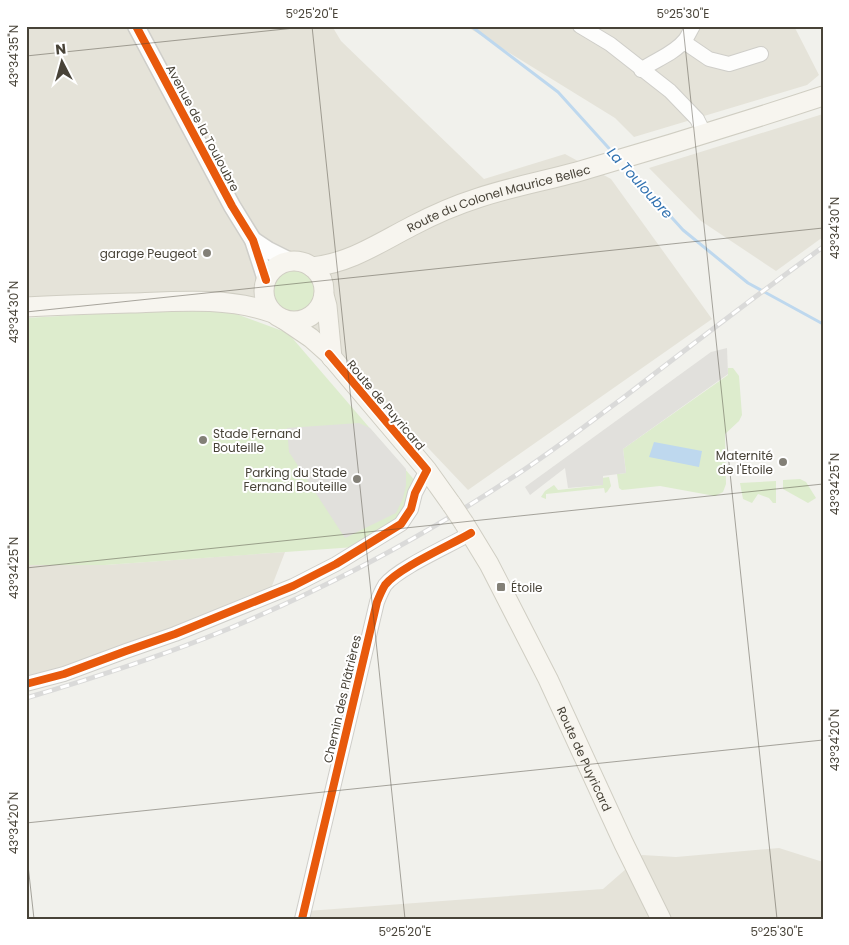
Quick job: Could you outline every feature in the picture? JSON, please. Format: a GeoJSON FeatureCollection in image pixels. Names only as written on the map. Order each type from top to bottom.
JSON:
{"type":"FeatureCollection","features":[{"type":"Feature","properties":{"kind":"main road","name":"Route du Colonel Maurice Bellec"},"geometry":{"type":"LineString","coordinates":[[312,267],[329,265],[351,258],[450,208],[478,198],[638,154],[823,96]]}},
{"type":"Feature","properties":{"kind":"main road","name":"Route du Colonel Maurice Bellec"},"geometry":{"type":"LineString","coordinates":[[322,301],[338,276],[351,264],[377,246]]}},
{"type":"Feature","properties":{"kind":"main road"},"geometry":{"type":"LineString","coordinates":[[26,307],[227,302],[252,306],[298,321],[310,317],[322,301],[324,284],[312,267],[301,262],[290,261],[278,266],[269,274],[265,283],[254,295],[227,302]]}},
{"type":"Feature","properties":{"kind":"main road"},"geometry":{"type":"LineString","coordinates":[[265,283],[264,295],[267,304],[278,316]]}},
{"type":"Feature","properties":{"kind":"main road","name":"Route de Puyricard"},"geometry":{"type":"LineString","coordinates":[[322,301],[319,318],[321,332],[330,356]]}},
{"type":"Feature","properties":{"kind":"main road","name":"Route de Puyricard"},"geometry":{"type":"LineString","coordinates":[[278,316],[310,338],[330,356],[427,470],[468,528],[489,564],[548,679],[624,844],[661,919]]}},
{"type":"Feature","properties":{"kind":"street","name":"Avenue de la Touloubre"},"geometry":{"type":"LineString","coordinates":[[136,26],[252,240],[265,283]]}},
{"type":"Feature","properties":{"kind":"street"},"geometry":{"type":"LineString","coordinates":[[580,26],[610,44],[670,91],[696,120],[705,134]]}},
{"type":"Feature","properties":{"kind":"street"},"geometry":{"type":"LineString","coordinates":[[641,70],[667,55],[684,42],[693,26]]}},
{"type":"Feature","properties":{"kind":"street"},"geometry":{"type":"LineString","coordinates":[[684,42],[709,58],[729,64],[761,54]]}},
{"type":"Feature","properties":{"kind":"street"},"geometry":{"type":"LineString","coordinates":[[252,240],[290,261]]}},
{"type":"Feature","properties":{"kind":"street"},"geometry":{"type":"LineString","coordinates":[[26,684],[64,674],[175,634],[293,586],[336,564],[401,524],[411,509],[427,470]]}},
{"type":"Feature","properties":{"kind":"street","name":"Chemin des Plâtrières"},"geometry":{"type":"LineString","coordinates":[[302,919],[377,602],[385,585],[468,528]]}},
{"type":"Feature","properties":{"kind":"shaded area"},"geometry":{"type":"Polygon","coordinates":[[[26,26],[332,26],[341,41],[484,179],[565,154],[611,179],[712,319],[468,490],[339,354],[221,294],[26,302],[26,26]]]}},
{"type":"Feature","properties":{"kind":"shaded area"},"geometry":{"type":"Polygon","coordinates":[[[466,26],[794,26],[819,75],[807,85],[634,137],[615,118],[466,26]]]}},
{"type":"Feature","properties":{"kind":"shaded area"},"geometry":{"type":"Polygon","coordinates":[[[823,114],[823,237],[776,271],[701,221],[649,168],[823,114]]]}},
{"type":"Feature","properties":{"kind":"shaded area"},"geometry":{"type":"Polygon","coordinates":[[[727,348],[728,374],[623,449],[626,473],[603,476],[603,485],[568,488],[565,468],[530,495],[525,487],[711,352],[727,348]]]}},
{"type":"Feature","properties":{"kind":"shaded area","name":"Parking du Stade Fernand Bouteille"},"geometry":{"type":"Polygon","coordinates":[[[359,423],[370,428],[406,469],[406,485],[403,498],[396,513],[345,538],[289,452],[287,428],[359,423]]]}},
{"type":"Feature","properties":{"kind":"shaded area"},"geometry":{"type":"Polygon","coordinates":[[[285,552],[270,591],[58,672],[26,681],[26,565],[105,565],[285,552]]]}},
{"type":"Feature","properties":{"kind":"shaded area"},"geometry":{"type":"Polygon","coordinates":[[[779,848],[823,862],[823,919],[305,919],[307,911],[603,889],[642,855],[676,857],[779,848]]]}},
{"type":"Feature","properties":{"kind":"green space"},"geometry":{"type":"Polygon","coordinates":[[[298,271],[305,274],[311,280],[314,291],[313,299],[305,308],[298,311],[290,311],[283,308],[275,299],[274,287],[277,280],[286,272],[298,271]]]}},
{"type":"Feature","properties":{"kind":"green space","name":"Stade Fernand Bouteille"},"geometry":{"type":"Polygon","coordinates":[[[217,307],[288,333],[417,483],[403,515],[355,547],[105,565],[26,565],[26,318],[217,307]]]}},
{"type":"Feature","properties":{"kind":"green space"},"geometry":{"type":"Polygon","coordinates":[[[728,368],[733,368],[739,376],[742,415],[739,421],[725,434],[726,484],[723,492],[715,496],[660,486],[622,490],[619,488],[617,474],[626,473],[623,449],[728,375],[728,368]]]}},
{"type":"Feature","properties":{"kind":"green space"},"geometry":{"type":"Polygon","coordinates":[[[609,477],[611,486],[605,493],[604,488],[546,494],[546,499],[541,497],[545,491],[554,485],[558,490],[602,485],[602,478],[609,477]]]}},
{"type":"Feature","properties":{"kind":"green space"},"geometry":{"type":"Polygon","coordinates":[[[800,479],[806,482],[816,498],[808,503],[783,489],[783,480],[800,479]]]}},
{"type":"Feature","properties":{"kind":"green space"},"geometry":{"type":"Polygon","coordinates":[[[776,481],[776,503],[758,494],[752,503],[743,499],[740,483],[776,481]]]}},
{"type":"Feature","properties":{"kind":"water"},"geometry":{"type":"Polygon","coordinates":[[[654,442],[702,451],[699,467],[649,457],[654,442]]]}},
{"type":"Feature","properties":{"kind":"waterway","name":"La Touloubre"},"geometry":{"type":"LineString","coordinates":[[471,26],[558,92],[615,155]]}},
{"type":"Feature","properties":{"kind":"waterway","name":"La Touloubre"},"geometry":{"type":"LineString","coordinates":[[624,165],[683,230],[748,283],[823,324]]}},
{"type":"Feature","properties":{"kind":"railway"},"geometry":{"type":"LineString","coordinates":[[26,698],[128,666],[228,629],[301,597],[408,542],[539,460],[823,247]]}},
{"type":"Feature","properties":{"kind":"cycle path"},"geometry":{"type":"LineString","coordinates":[[136,26],[232,206],[253,240],[266,280]]}},
{"type":"Feature","properties":{"kind":"cycle path"},"geometry":{"type":"LineString","coordinates":[[26,684],[64,674],[175,634],[293,586],[336,564],[401,524],[411,509],[415,493],[427,470],[329,354]]}},
{"type":"Feature","properties":{"kind":"cycle path"},"geometry":{"type":"LineString","coordinates":[[302,919],[377,602],[385,585],[401,571],[471,533]]}},
{"type":"Feature","properties":{"kind":"place","name":"garage Peugeot"},"geometry":{"type":"Point","coordinates":[207,253]}},
{"type":"Feature","properties":{"kind":"place","name":"Stade Fernand Bouteille"},"geometry":{"type":"Point","coordinates":[203,440]}},
{"type":"Feature","properties":{"kind":"place","name":"Maternité de l'Etoile"},"geometry":{"type":"Point","coordinates":[783,462]}},
{"type":"Feature","properties":{"kind":"place","name":"Parking du Stade Fernand Bouteille"},"geometry":{"type":"Point","coordinates":[357,479]}},
{"type":"Feature","properties":{"kind":"place","name":"Étoile"},"geometry":{"type":"Point","coordinates":[501,587]}}]}
